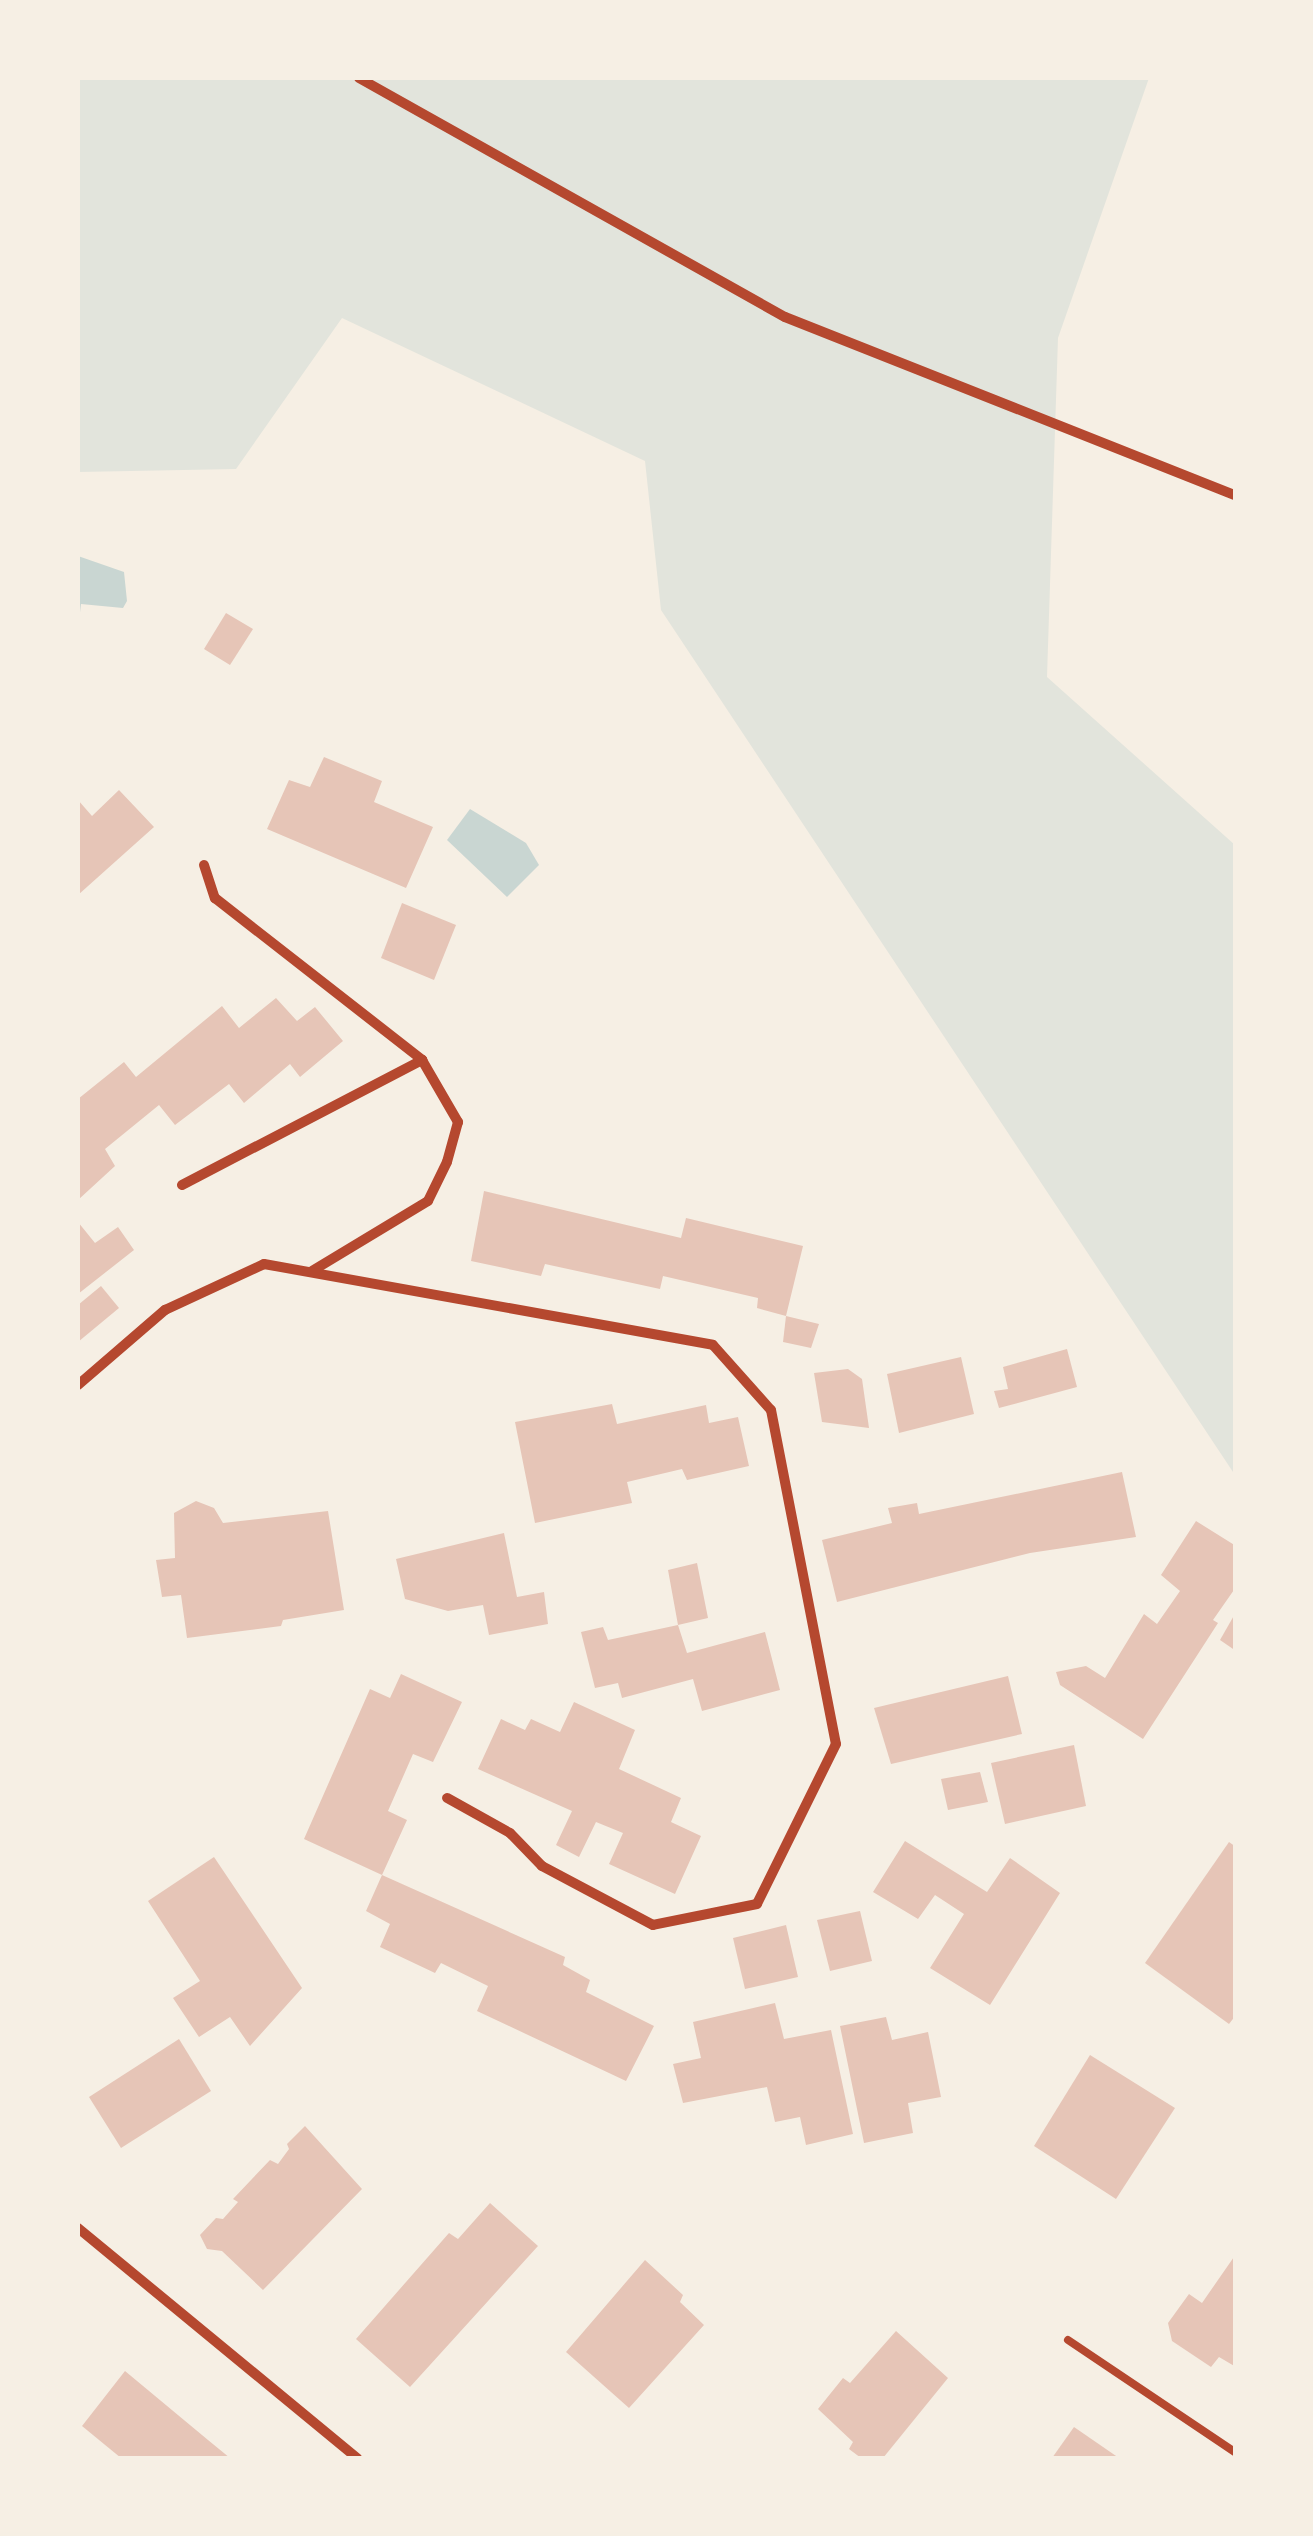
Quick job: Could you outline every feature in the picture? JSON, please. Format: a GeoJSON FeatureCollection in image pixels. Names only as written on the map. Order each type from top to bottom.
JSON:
{"type":"FeatureCollection","features":[{"type":"Feature","properties":{"kind":"street"},"geometry":{"type":"LineString","coordinates":[[359,78],[785,317],[1236,496]]}},
{"type":"Feature","properties":{"kind":"street"},"geometry":{"type":"LineString","coordinates":[[204,866],[214,898],[422,1060],[458,1122],[447,1162],[428,1201],[311,1272]]}},
{"type":"Feature","properties":{"kind":"street"},"geometry":{"type":"LineString","coordinates":[[182,1185],[422,1060]]}},
{"type":"Feature","properties":{"kind":"street"},"geometry":{"type":"LineString","coordinates":[[78,1385],[165,1310],[264,1264],[714,1345],[770,1410],[836,1744],[758,1904],[653,1925],[542,1866],[510,1833],[447,1798]]}},
{"type":"Feature","properties":{"kind":"street"},"geometry":{"type":"LineString","coordinates":[[78,2228],[356,2458]]}},
{"type":"Feature","properties":{"kind":"lane"},"geometry":{"type":"LineString","coordinates":[[1068,2340],[1236,2453]]}},
{"type":"Feature","properties":{"kind":"shaded area"},"geometry":{"type":"Polygon","coordinates":[[[78,78],[1149,78],[1058,338],[1047,677],[1235,845],[1235,1475],[661,610],[645,461],[342,318],[236,469],[78,472],[78,78]]]}},
{"type":"Feature","properties":{"kind":"shaded area"},"geometry":{"type":"Polygon","coordinates":[[[78,556],[124,572],[127,601],[123,608],[81,604],[78,629],[78,556]]]}},
{"type":"Feature","properties":{"kind":"shaded area"},"geometry":{"type":"Polygon","coordinates":[[[470,809],[526,843],[539,865],[507,897],[447,840],[470,809]]]}},
{"type":"Feature","properties":{"kind":"building"},"geometry":{"type":"Polygon","coordinates":[[[226,613],[253,629],[230,665],[204,649],[226,613]]]}},
{"type":"Feature","properties":{"kind":"building"},"geometry":{"type":"Polygon","coordinates":[[[324,757],[382,781],[374,802],[433,827],[406,888],[267,829],[289,780],[310,787],[324,757]]]}},
{"type":"Feature","properties":{"kind":"building"},"geometry":{"type":"Polygon","coordinates":[[[119,790],[154,827],[78,895],[78,800],[92,816],[119,790]]]}},
{"type":"Feature","properties":{"kind":"building"},"geometry":{"type":"Polygon","coordinates":[[[402,903],[456,925],[434,980],[381,958],[402,903]]]}},
{"type":"Feature","properties":{"kind":"building"},"geometry":{"type":"Polygon","coordinates":[[[276,998],[297,1021],[315,1007],[343,1041],[300,1077],[290,1064],[244,1103],[229,1084],[175,1125],[159,1105],[105,1149],[115,1166],[78,1200],[78,1099],[124,1062],[136,1077],[222,1006],[239,1028],[276,998]]]}},
{"type":"Feature","properties":{"kind":"building"},"geometry":{"type":"Polygon","coordinates":[[[484,1191],[681,1238],[686,1218],[803,1246],[786,1316],[757,1308],[758,1298],[663,1276],[660,1289],[545,1264],[541,1276],[471,1261],[484,1191]]]}},
{"type":"Feature","properties":{"kind":"building"},"geometry":{"type":"Polygon","coordinates":[[[78,1222],[95,1243],[118,1227],[134,1250],[78,1294],[78,1222]]]}},
{"type":"Feature","properties":{"kind":"building"},"geometry":{"type":"Polygon","coordinates":[[[101,1286],[119,1308],[78,1342],[78,1305],[101,1286]]]}},
{"type":"Feature","properties":{"kind":"building"},"geometry":{"type":"Polygon","coordinates":[[[786,1316],[819,1324],[811,1348],[783,1342],[786,1316]]]}},
{"type":"Feature","properties":{"kind":"building"},"geometry":{"type":"Polygon","coordinates":[[[1067,1349],[1077,1387],[999,1408],[994,1391],[1008,1389],[1003,1367],[1067,1349]]]}},
{"type":"Feature","properties":{"kind":"building"},"geometry":{"type":"Polygon","coordinates":[[[961,1357],[974,1414],[899,1433],[887,1374],[961,1357]]]}},
{"type":"Feature","properties":{"kind":"building"},"geometry":{"type":"Polygon","coordinates":[[[848,1369],[862,1379],[869,1428],[822,1422],[814,1373],[848,1369]]]}},
{"type":"Feature","properties":{"kind":"building"},"geometry":{"type":"Polygon","coordinates":[[[612,1404],[617,1424],[706,1405],[709,1423],[738,1417],[749,1466],[687,1480],[682,1469],[627,1482],[632,1503],[535,1523],[515,1422],[612,1404]]]}},
{"type":"Feature","properties":{"kind":"building"},"geometry":{"type":"Polygon","coordinates":[[[1122,1472],[1136,1537],[1030,1553],[837,1602],[822,1540],[892,1523],[888,1508],[917,1503],[919,1514],[1122,1472]]]}},
{"type":"Feature","properties":{"kind":"building"},"geometry":{"type":"Polygon","coordinates":[[[196,1501],[214,1508],[223,1523],[328,1511],[344,1610],[283,1620],[281,1626],[187,1638],[181,1595],[162,1597],[156,1560],[175,1558],[174,1513],[196,1501]]]}},
{"type":"Feature","properties":{"kind":"building"},"geometry":{"type":"Polygon","coordinates":[[[1196,1521],[1236,1546],[1236,1587],[1213,1620],[1218,1623],[1143,1739],[1060,1685],[1056,1672],[1086,1666],[1105,1678],[1144,1614],[1157,1624],[1180,1591],[1161,1575],[1196,1521]]]}},
{"type":"Feature","properties":{"kind":"building"},"geometry":{"type":"Polygon","coordinates":[[[504,1533],[517,1597],[544,1592],[548,1624],[489,1635],[483,1605],[448,1611],[405,1599],[396,1559],[504,1533]]]}},
{"type":"Feature","properties":{"kind":"building"},"geometry":{"type":"Polygon","coordinates":[[[697,1563],[708,1618],[678,1625],[668,1570],[697,1563]]]}},
{"type":"Feature","properties":{"kind":"building"},"geometry":{"type":"Polygon","coordinates":[[[1236,1612],[1236,1651],[1220,1640],[1236,1612]]]}},
{"type":"Feature","properties":{"kind":"building"},"geometry":{"type":"Polygon","coordinates":[[[678,1625],[687,1653],[765,1632],[780,1690],[702,1711],[693,1679],[622,1698],[618,1683],[595,1688],[581,1632],[603,1627],[608,1640],[678,1625]]]}},
{"type":"Feature","properties":{"kind":"building"},"geometry":{"type":"Polygon","coordinates":[[[401,1674],[462,1702],[433,1762],[413,1754],[388,1811],[407,1820],[382,1875],[304,1839],[370,1689],[390,1698],[401,1674]]]}},
{"type":"Feature","properties":{"kind":"building"},"geometry":{"type":"Polygon","coordinates":[[[1008,1676],[1022,1734],[891,1764],[874,1708],[1008,1676]]]}},
{"type":"Feature","properties":{"kind":"building"},"geometry":{"type":"Polygon","coordinates":[[[574,1702],[635,1730],[619,1769],[681,1798],[671,1822],[701,1836],[675,1894],[609,1864],[623,1833],[596,1822],[579,1857],[556,1845],[572,1811],[478,1769],[501,1719],[525,1730],[531,1719],[560,1732],[574,1702]]]}},
{"type":"Feature","properties":{"kind":"building"},"geometry":{"type":"Polygon","coordinates":[[[1074,1745],[1086,1806],[1005,1824],[991,1763],[1074,1745]]]}},
{"type":"Feature","properties":{"kind":"building"},"geometry":{"type":"Polygon","coordinates":[[[980,1772],[988,1802],[948,1810],[941,1779],[980,1772]]]}},
{"type":"Feature","properties":{"kind":"building"},"geometry":{"type":"Polygon","coordinates":[[[905,1841],[987,1892],[1010,1858],[1060,1893],[990,2005],[930,1968],[964,1914],[935,1895],[918,1919],[873,1892],[905,1841]]]}},
{"type":"Feature","properties":{"kind":"building"},"geometry":{"type":"Polygon","coordinates":[[[1229,1842],[1236,1847],[1236,2015],[1229,2024],[1145,1963],[1229,1842]]]}},
{"type":"Feature","properties":{"kind":"building"},"geometry":{"type":"Polygon","coordinates":[[[214,1857],[302,1988],[250,2046],[230,2017],[199,2037],[173,1998],[200,1981],[148,1901],[214,1857]]]}},
{"type":"Feature","properties":{"kind":"building"},"geometry":{"type":"Polygon","coordinates":[[[382,1875],[565,1957],[563,1965],[590,1980],[586,1992],[654,2026],[626,2081],[477,2011],[488,1986],[441,1963],[435,1973],[380,1947],[390,1924],[366,1911],[382,1875]]]}},
{"type":"Feature","properties":{"kind":"building"},"geometry":{"type":"Polygon","coordinates":[[[860,1911],[872,1961],[830,1971],[817,1920],[860,1911]]]}},
{"type":"Feature","properties":{"kind":"building"},"geometry":{"type":"Polygon","coordinates":[[[786,1925],[798,1977],[745,1989],[733,1938],[786,1925]]]}},
{"type":"Feature","properties":{"kind":"building"},"geometry":{"type":"Polygon","coordinates":[[[775,2003],[784,2039],[831,2030],[853,2134],[806,2145],[800,2117],[775,2122],[767,2087],[683,2103],[673,2064],[701,2058],[693,2022],[775,2003]]]}},
{"type":"Feature","properties":{"kind":"building"},"geometry":{"type":"Polygon","coordinates":[[[886,2017],[892,2040],[928,2032],[941,2097],[908,2103],[913,2133],[864,2143],[840,2026],[886,2017]]]}},
{"type":"Feature","properties":{"kind":"building"},"geometry":{"type":"Polygon","coordinates":[[[179,2039],[211,2091],[121,2148],[89,2097],[179,2039]]]}},
{"type":"Feature","properties":{"kind":"building"},"geometry":{"type":"Polygon","coordinates":[[[1090,2055],[1175,2108],[1116,2199],[1034,2146],[1090,2055]]]}},
{"type":"Feature","properties":{"kind":"building"},"geometry":{"type":"Polygon","coordinates":[[[305,2126],[362,2189],[263,2290],[222,2251],[207,2249],[200,2235],[216,2218],[223,2219],[238,2202],[233,2199],[270,2160],[278,2164],[289,2149],[287,2144],[305,2126]]]}},
{"type":"Feature","properties":{"kind":"building"},"geometry":{"type":"Polygon","coordinates":[[[490,2203],[538,2246],[410,2387],[356,2339],[449,2233],[458,2239],[490,2203]]]}},
{"type":"Feature","properties":{"kind":"building"},"geometry":{"type":"Polygon","coordinates":[[[1236,2254],[1236,2367],[1219,2357],[1211,2367],[1172,2341],[1168,2323],[1189,2294],[1202,2303],[1236,2254]]]}},
{"type":"Feature","properties":{"kind":"building"},"geometry":{"type":"Polygon","coordinates":[[[645,2260],[683,2295],[680,2302],[704,2325],[629,2408],[566,2352],[645,2260]]]}},
{"type":"Feature","properties":{"kind":"building"},"geometry":{"type":"Polygon","coordinates":[[[896,2331],[948,2378],[883,2458],[861,2458],[849,2449],[853,2442],[818,2409],[843,2378],[850,2383],[896,2331]]]}},
{"type":"Feature","properties":{"kind":"building"},"geometry":{"type":"Polygon","coordinates":[[[125,2371],[230,2458],[121,2458],[82,2426],[125,2371]]]}},
{"type":"Feature","properties":{"kind":"building"},"geometry":{"type":"Polygon","coordinates":[[[1074,2427],[1119,2458],[1052,2458],[1074,2427]]]}}]}
